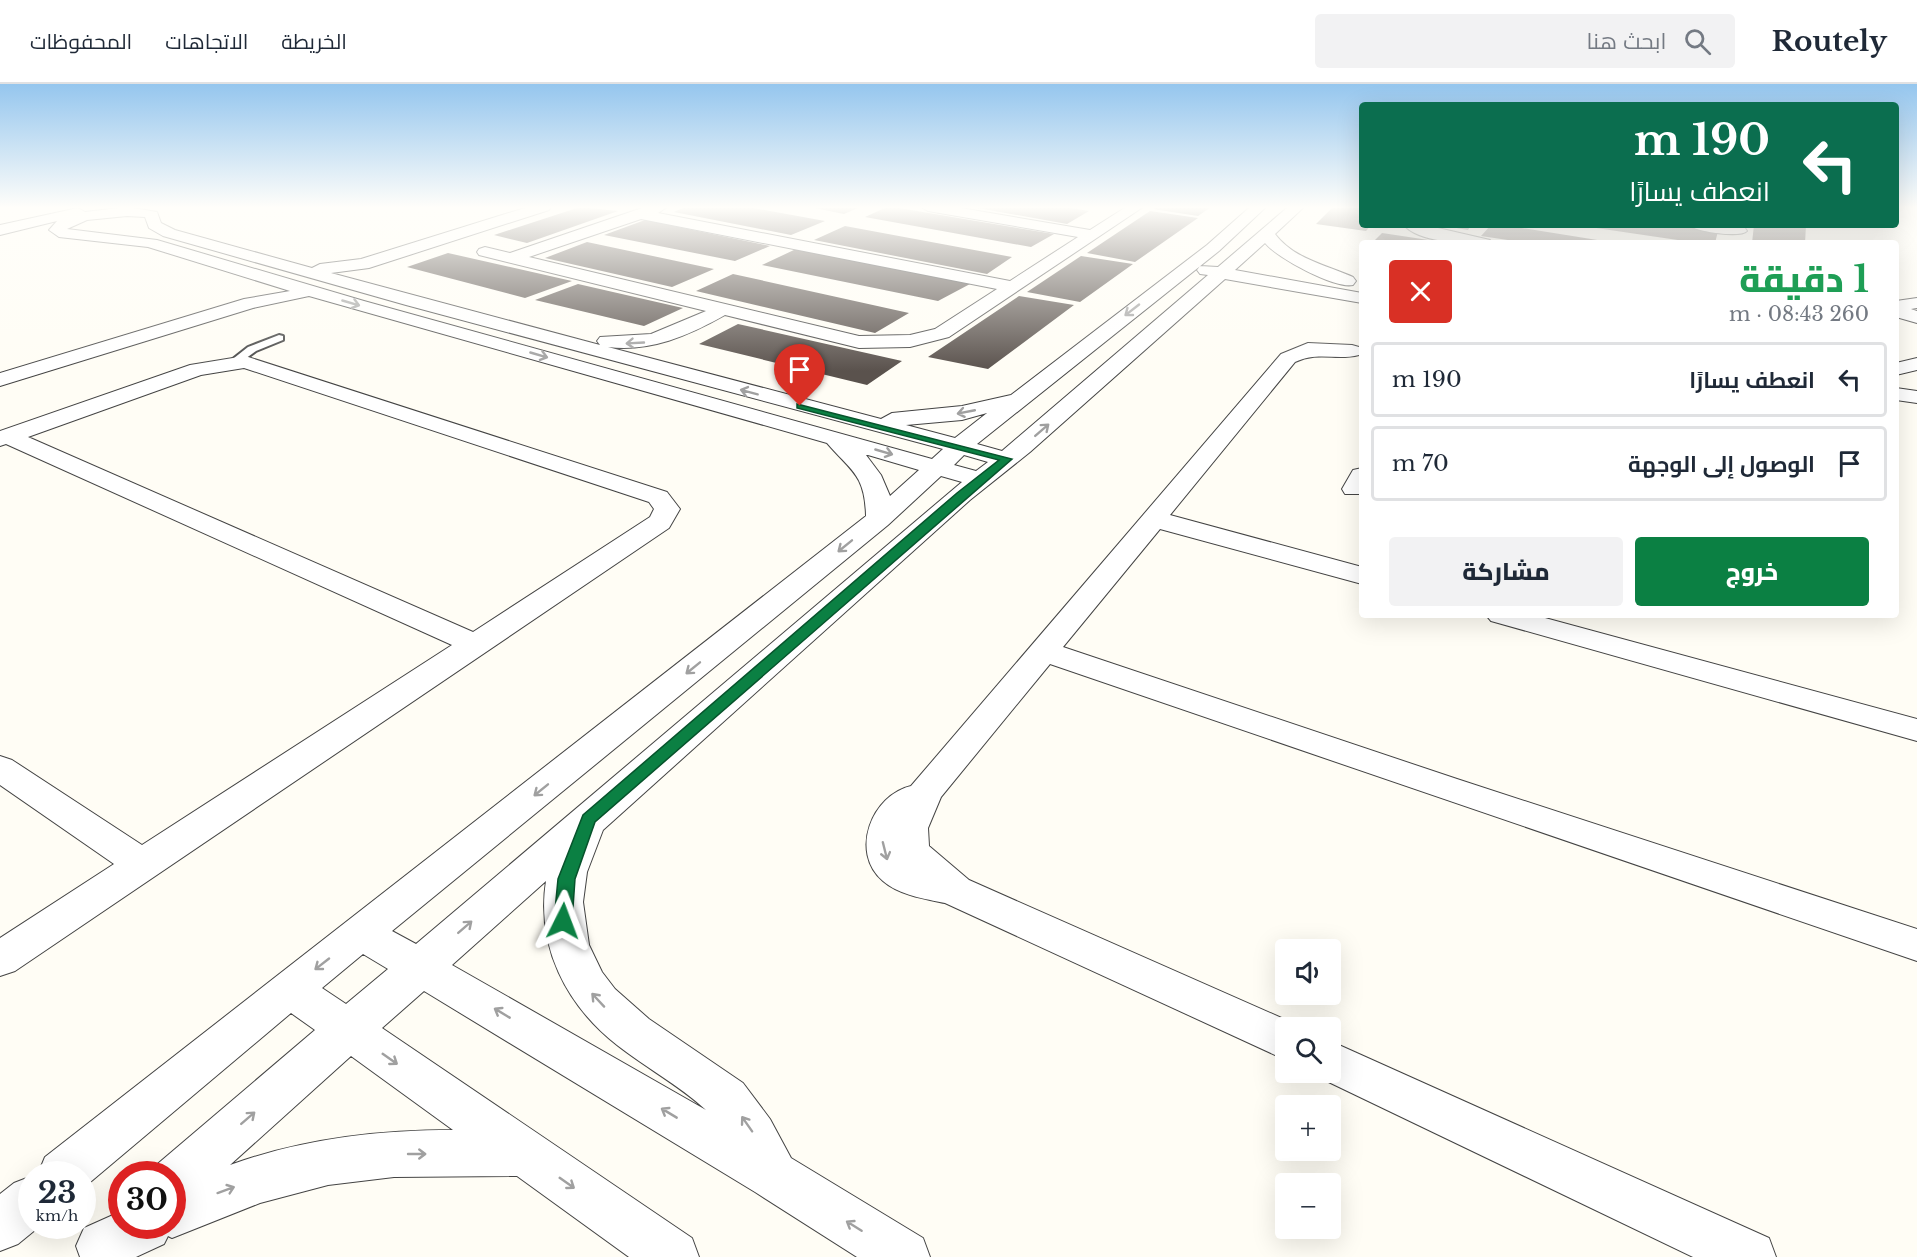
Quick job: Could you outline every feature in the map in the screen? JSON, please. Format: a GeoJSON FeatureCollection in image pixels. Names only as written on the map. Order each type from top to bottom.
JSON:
{"type":"FeatureCollection","features":[{"type":"Feature","properties":{"kind":"street"},"geometry":{"type":"LineString","coordinates":[[211,262],[313,292],[839,427],[938,416],[984,408],[1022,396]]}},
{"type":"Feature","properties":{"kind":"street"},"geometry":{"type":"LineString","coordinates":[[272,262],[948,457],[1006,459]]}},
{"type":"Feature","properties":{"kind":"street"},"geometry":{"type":"LineString","coordinates":[[302,270],[370,262]]}},
{"type":"Feature","properties":{"kind":"street"},"geometry":{"type":"LineString","coordinates":[[527,262],[882,349],[903,349],[931,344],[942,333],[1052,262]]}},
{"type":"Feature","properties":{"kind":"street"},"geometry":{"type":"LineString","coordinates":[[884,262],[1013,287]]}},
{"type":"Feature","properties":{"kind":"street"},"geometry":{"type":"LineString","coordinates":[[79,1161],[879,519],[948,457],[1022,396],[1194,262],[1359,297]]}},
{"type":"Feature","properties":{"kind":"street"},"geometry":{"type":"LineString","coordinates":[[186,1172],[588,819],[1234,262]]}},
{"type":"Feature","properties":{"kind":"street"},"geometry":{"type":"LineString","coordinates":[[1302,262],[1355,282]]}},
{"type":"Feature","properties":{"kind":"street"},"geometry":{"type":"LineString","coordinates":[[345,282],[351,273],[363,264]]}},
{"type":"Feature","properties":{"kind":"street"},"geometry":{"type":"LineString","coordinates":[[1227,268],[1355,282]]}},
{"type":"Feature","properties":{"kind":"street"},"geometry":{"type":"LineString","coordinates":[[250,303],[271,289],[274,281]]}},
{"type":"Feature","properties":{"kind":"street"},"geometry":{"type":"LineString","coordinates":[[375,291],[410,290],[605,341],[624,343],[668,338],[723,309]]}},
{"type":"Feature","properties":{"kind":"street"},"geometry":{"type":"LineString","coordinates":[[0,380],[250,303],[313,292]]}},
{"type":"Feature","properties":{"kind":"street"},"geometry":{"type":"LineString","coordinates":[[1183,306],[1231,293],[1327,292]]}},
{"type":"Feature","properties":{"kind":"street"},"geometry":{"type":"LineString","coordinates":[[1275,1036],[955,891],[910,879],[891,864],[882,847],[883,834],[897,810],[910,799],[926,791],[1288,358],[1308,349],[1357,352]]}},
{"type":"Feature","properties":{"kind":"street"},"geometry":{"type":"LineString","coordinates":[[0,959],[660,522],[667,508],[664,502],[637,490],[255,363],[234,362],[197,369],[4,437]]}},
{"type":"Feature","properties":{"kind":"street"},"geometry":{"type":"LineString","coordinates":[[1899,370],[1917,364]]}},
{"type":"Feature","properties":{"kind":"street"},"geometry":{"type":"LineString","coordinates":[[1899,372],[1917,377]]}},
{"type":"Feature","properties":{"kind":"street"},"geometry":{"type":"LineString","coordinates":[[1899,394],[1917,397]]}},
{"type":"Feature","properties":{"kind":"street"},"geometry":{"type":"LineString","coordinates":[[839,427],[847,448],[869,473],[879,503],[879,519]]}},
{"type":"Feature","properties":{"kind":"street"},"geometry":{"type":"LineString","coordinates":[[4,437],[475,644]]}},
{"type":"Feature","properties":{"kind":"street"},"geometry":{"type":"LineString","coordinates":[[948,457],[980,480]]}},
{"type":"Feature","properties":{"kind":"street"},"geometry":{"type":"LineString","coordinates":[[1154,519],[1359,575]]}},
{"type":"Feature","properties":{"kind":"street"},"geometry":{"type":"LineString","coordinates":[[1512,618],[1917,730]]}},
{"type":"Feature","properties":{"kind":"street"},"geometry":{"type":"LineString","coordinates":[[1043,651],[1444,788],[1917,945]]}},
{"type":"Feature","properties":{"kind":"street"},"geometry":{"type":"LineString","coordinates":[[0,768],[142,865]]}},
{"type":"Feature","properties":{"kind":"street"},"geometry":{"type":"LineString","coordinates":[[588,819],[573,858],[563,900],[567,946],[576,970],[590,992],[610,1014],[707,1081],[728,1100],[751,1130],[773,1175]]}},
{"type":"Feature","properties":{"kind":"street"},"geometry":{"type":"LineString","coordinates":[[362,933],[773,1175],[904,1257]]}},
{"type":"Feature","properties":{"kind":"street"},"geometry":{"type":"LineString","coordinates":[[291,989],[673,1257]]}},
{"type":"Feature","properties":{"kind":"street"},"geometry":{"type":"LineString","coordinates":[[1341,1066],[1750,1257]]}},
{"type":"Feature","properties":{"kind":"street"},"geometry":{"type":"LineString","coordinates":[[186,1207],[250,1181],[318,1163],[386,1155],[524,1153]]}},
{"type":"Feature","properties":{"kind":"street"},"geometry":{"type":"LineString","coordinates":[[0,1226],[18,1211]]}},
{"type":"Feature","properties":{"kind":"lane"},"geometry":{"type":"LineString","coordinates":[[234,362],[252,349],[279,338]]}},
{"type":"Feature","properties":{"kind":"building"},"geometry":{"type":"Polygon","coordinates":[[[422,262],[487,262],[572,281],[525,298],[407,267],[422,262]]]}},
{"type":"Feature","properties":{"kind":"building"},"geometry":{"type":"Polygon","coordinates":[[[561,262],[680,262],[714,269],[672,287],[561,262]]]}},
{"type":"Feature","properties":{"kind":"building"},"geometry":{"type":"Polygon","coordinates":[[[769,262],[859,262],[970,284],[938,301],[762,265],[769,262]]]}},
{"type":"Feature","properties":{"kind":"building"},"geometry":{"type":"Polygon","coordinates":[[[925,262],[1005,262],[987,274],[925,262]]]}},
{"type":"Feature","properties":{"kind":"building"},"geometry":{"type":"Polygon","coordinates":[[[1072,262],[1133,264],[1080,302],[1027,292],[1072,262]]]}},
{"type":"Feature","properties":{"kind":"building"},"geometry":{"type":"Polygon","coordinates":[[[733,274],[909,313],[875,333],[696,291],[733,274]]]}},
{"type":"Feature","properties":{"kind":"building"},"geometry":{"type":"Polygon","coordinates":[[[578,284],[683,308],[644,326],[535,300],[578,284]]]}},
{"type":"Feature","properties":{"kind":"building"},"geometry":{"type":"Polygon","coordinates":[[[1019,296],[1074,305],[988,369],[928,357],[1019,296]]]}},
{"type":"Feature","properties":{"kind":"building"},"geometry":{"type":"Polygon","coordinates":[[[738,324],[902,361],[867,385],[699,344],[738,324]]]}},
{"type":"Feature","properties":{"kind":"route"},"geometry":{"type":"LineString","coordinates":[[563,921],[566,879],[588,819],[961,495],[1006,459],[800,406]]}}]}
